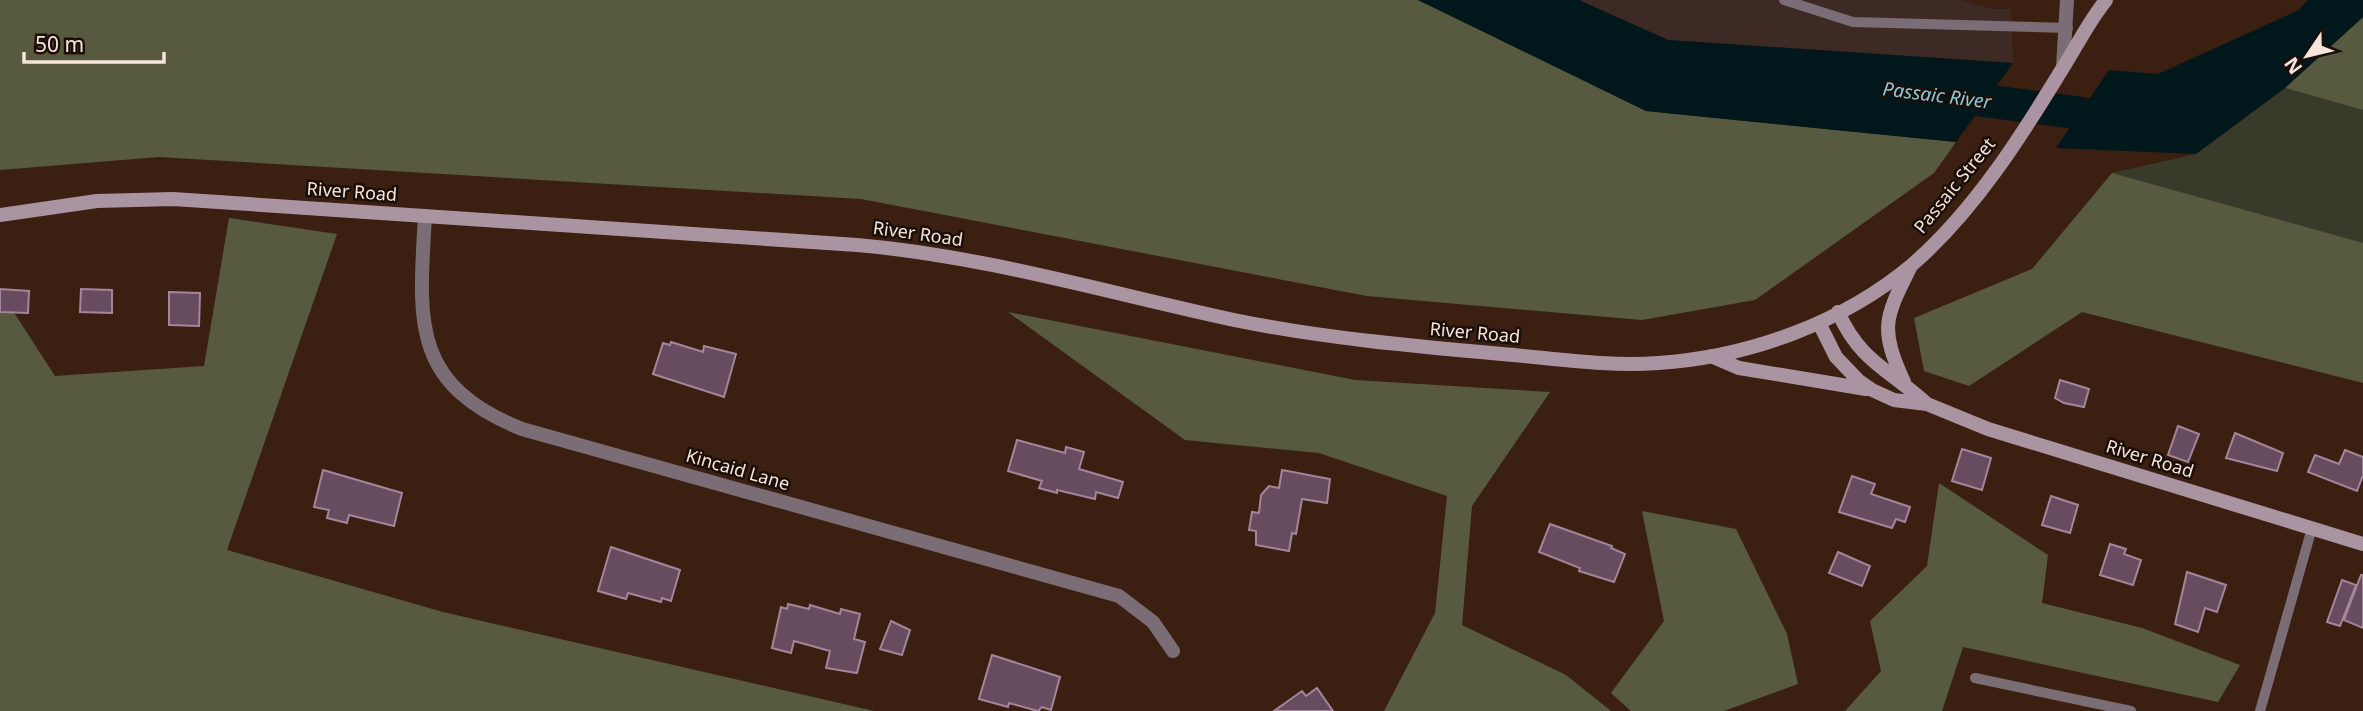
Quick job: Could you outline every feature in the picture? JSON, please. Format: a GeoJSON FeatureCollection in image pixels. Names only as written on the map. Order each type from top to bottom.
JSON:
{"type":"FeatureCollection","features":[{"type":"Feature","properties":{"kind":"main road","name":"Passaic Street"},"geometry":{"type":"LineString","coordinates":[[1819,323],[1912,264],[1961,214],[2008,151],[2106,0]]}},
{"type":"Feature","properties":{"kind":"main road","name":"River Road"},"geometry":{"type":"LineString","coordinates":[[0,215],[97,201],[173,199],[916,250],[1234,320],[1348,340],[1611,362],[1656,364],[1711,356],[1748,348],[1819,323]]}},
{"type":"Feature","properties":{"kind":"main road"},"geometry":{"type":"LineString","coordinates":[[1904,383],[1886,332],[1889,310],[1912,264]]}},
{"type":"Feature","properties":{"kind":"main road"},"geometry":{"type":"LineString","coordinates":[[1838,312],[1869,361],[1904,383],[1927,404]]}},
{"type":"Feature","properties":{"kind":"main road"},"geometry":{"type":"LineString","coordinates":[[1819,323],[1836,357],[1858,381],[1894,400],[1927,404]]}},
{"type":"Feature","properties":{"kind":"main road"},"geometry":{"type":"LineString","coordinates":[[1711,356],[1739,368],[1872,390]]}},
{"type":"Feature","properties":{"kind":"main road","name":"River Road"},"geometry":{"type":"LineString","coordinates":[[1927,404],[1988,429],[2363,544]]}},
{"type":"Feature","properties":{"kind":"street"},"geometry":{"type":"LineString","coordinates":[[2063,67],[2068,28],[2067,0]]}},
{"type":"Feature","properties":{"kind":"street","name":"Kincaid Lane"},"geometry":{"type":"LineString","coordinates":[[425,216],[421,288],[426,333],[432,355],[443,374],[476,407],[522,429],[1119,596],[1153,622],[1173,651]]}},
{"type":"Feature","properties":{"kind":"lane"},"geometry":{"type":"LineString","coordinates":[[1784,0],[1853,22],[2068,28]]}},
{"type":"Feature","properties":{"kind":"lane"},"geometry":{"type":"LineString","coordinates":[[2260,711],[2312,528]]}},
{"type":"Feature","properties":{"kind":"lane"},"geometry":{"type":"LineString","coordinates":[[1975,678],[2131,711]]}},
{"type":"Feature","properties":{"kind":"shaded area"},"geometry":{"type":"Polygon","coordinates":[[[1579,0],[1960,0],[1992,9],[2011,9],[2013,63],[1668,40],[1579,0]]]}},
{"type":"Feature","properties":{"kind":"green space"},"geometry":{"type":"Polygon","coordinates":[[[0,0],[1418,0],[1646,111],[1956,142],[1934,173],[1755,300],[1642,320],[1367,296],[861,199],[159,157],[0,170],[0,0]]]}},
{"type":"Feature","properties":{"kind":"green space"},"geometry":{"type":"Polygon","coordinates":[[[2363,17],[2363,110],[2285,88],[2363,17]]]}},
{"type":"Feature","properties":{"kind":"green space"},"geometry":{"type":"Polygon","coordinates":[[[2285,88],[2363,110],[2363,246],[2112,173],[2196,154],[2285,88]]]}},
{"type":"Feature","properties":{"kind":"green space"},"geometry":{"type":"Polygon","coordinates":[[[2112,173],[2363,243],[2363,383],[2082,312],[1969,386],[1924,371],[1914,318],[2032,269],[2112,173]]]}},
{"type":"Feature","properties":{"kind":"green space"},"geometry":{"type":"Polygon","coordinates":[[[229,218],[337,234],[227,550],[443,612],[874,711],[0,711],[0,291],[55,376],[204,366],[229,218]]]}},
{"type":"Feature","properties":{"kind":"green space"},"geometry":{"type":"Polygon","coordinates":[[[1008,312],[1355,380],[1550,392],[1472,506],[1462,625],[1566,675],[1611,711],[1384,711],[1435,613],[1447,496],[1319,453],[1185,440],[1008,312]]]}},
{"type":"Feature","properties":{"kind":"green space"},"geometry":{"type":"Polygon","coordinates":[[[1939,483],[2048,555],[2042,603],[2142,628],[2240,665],[2218,702],[1963,647],[1942,711],[1845,711],[1881,671],[1870,621],[1927,566],[1939,483]]]}},
{"type":"Feature","properties":{"kind":"green space"},"geometry":{"type":"Polygon","coordinates":[[[1642,511],[1736,529],[1787,634],[1798,684],[1724,711],[1631,711],[1611,693],[1664,621],[1642,511]]]}},
{"type":"Feature","properties":{"kind":"water"},"geometry":{"type":"Polygon","coordinates":[[[1418,0],[1579,0],[1668,40],[2013,63],[1956,142],[1646,111],[1418,0]]]}},
{"type":"Feature","properties":{"kind":"water"},"geometry":{"type":"Polygon","coordinates":[[[2308,0],[2363,0],[2363,17],[2285,88],[2196,154],[2056,148],[2109,70],[2158,74],[2299,10],[2308,0]]]}},
{"type":"Feature","properties":{"kind":"building"},"geometry":{"type":"Polygon","coordinates":[[[0,289],[29,291],[28,313],[0,312],[0,289]]]}},
{"type":"Feature","properties":{"kind":"building"},"geometry":{"type":"Polygon","coordinates":[[[81,289],[112,290],[112,313],[80,312],[81,289]]]}},
{"type":"Feature","properties":{"kind":"building"},"geometry":{"type":"Polygon","coordinates":[[[169,292],[200,293],[199,326],[169,325],[169,292]]]}},
{"type":"Feature","properties":{"kind":"building"},"geometry":{"type":"Polygon","coordinates":[[[671,342],[703,352],[704,346],[736,354],[724,397],[653,374],[663,343],[670,345],[671,342]]]}},
{"type":"Feature","properties":{"kind":"building"},"geometry":{"type":"Polygon","coordinates":[[[2060,380],[2089,389],[2084,407],[2064,403],[2055,398],[2060,380]]]}},
{"type":"Feature","properties":{"kind":"building"},"geometry":{"type":"Polygon","coordinates":[[[2178,426],[2199,434],[2188,462],[2168,455],[2178,426]]]}},
{"type":"Feature","properties":{"kind":"building"},"geometry":{"type":"Polygon","coordinates":[[[2235,433],[2283,453],[2277,471],[2226,458],[2235,433]]]}},
{"type":"Feature","properties":{"kind":"building"},"geometry":{"type":"Polygon","coordinates":[[[1017,440],[1065,453],[1066,447],[1084,452],[1079,469],[1123,482],[1118,498],[1096,492],[1095,499],[1057,490],[1057,493],[1039,488],[1042,481],[1008,471],[1017,440]]]}},
{"type":"Feature","properties":{"kind":"building"},"geometry":{"type":"Polygon","coordinates":[[[1962,449],[1991,458],[1982,490],[1952,481],[1962,449]]]}},
{"type":"Feature","properties":{"kind":"building"},"geometry":{"type":"Polygon","coordinates":[[[2345,450],[2363,457],[2363,475],[2357,491],[2308,472],[2315,455],[2339,464],[2345,450]]]}},
{"type":"Feature","properties":{"kind":"building"},"geometry":{"type":"Polygon","coordinates":[[[323,470],[402,493],[394,526],[349,515],[347,523],[327,518],[329,510],[314,507],[323,470]]]}},
{"type":"Feature","properties":{"kind":"building"},"geometry":{"type":"Polygon","coordinates":[[[1282,470],[1330,479],[1327,503],[1302,499],[1296,534],[1292,533],[1289,551],[1256,545],[1256,531],[1249,530],[1252,512],[1259,513],[1261,495],[1269,486],[1279,488],[1282,470]]]}},
{"type":"Feature","properties":{"kind":"building"},"geometry":{"type":"Polygon","coordinates":[[[1852,476],[1875,484],[1871,494],[1910,507],[1905,522],[1896,519],[1892,528],[1839,512],[1852,476]]]}},
{"type":"Feature","properties":{"kind":"building"},"geometry":{"type":"Polygon","coordinates":[[[2051,496],[2078,505],[2070,533],[2042,525],[2051,496]]]}},
{"type":"Feature","properties":{"kind":"building"},"geometry":{"type":"Polygon","coordinates":[[[1550,524],[1612,546],[1611,548],[1625,554],[1614,582],[1579,571],[1580,568],[1539,552],[1550,524]]]}},
{"type":"Feature","properties":{"kind":"building"},"geometry":{"type":"Polygon","coordinates":[[[2110,544],[2126,549],[2124,554],[2141,560],[2133,585],[2100,575],[2110,544]]]}},
{"type":"Feature","properties":{"kind":"building"},"geometry":{"type":"Polygon","coordinates":[[[611,547],[680,570],[671,601],[662,598],[661,602],[628,593],[626,599],[598,591],[611,547]]]}},
{"type":"Feature","properties":{"kind":"building"},"geometry":{"type":"Polygon","coordinates":[[[1838,552],[1870,566],[1862,586],[1829,573],[1838,552]]]}},
{"type":"Feature","properties":{"kind":"building"},"geometry":{"type":"Polygon","coordinates":[[[2187,572],[2226,585],[2217,612],[2205,608],[2198,632],[2175,624],[2187,572]]]}},
{"type":"Feature","properties":{"kind":"building"},"geometry":{"type":"Polygon","coordinates":[[[2363,575],[2363,628],[2344,620],[2363,575]]]}},
{"type":"Feature","properties":{"kind":"building"},"geometry":{"type":"Polygon","coordinates":[[[2342,580],[2356,585],[2340,626],[2327,622],[2342,580]]]}},
{"type":"Feature","properties":{"kind":"building"},"geometry":{"type":"Polygon","coordinates":[[[788,604],[809,609],[810,605],[840,614],[841,609],[860,614],[854,639],[865,642],[857,673],[826,668],[830,651],[794,641],[791,653],[772,648],[781,607],[787,609],[788,604]]]}},
{"type":"Feature","properties":{"kind":"building"},"geometry":{"type":"Polygon","coordinates":[[[891,621],[910,630],[902,655],[880,649],[891,621]]]}},
{"type":"Feature","properties":{"kind":"building"},"geometry":{"type":"Polygon","coordinates":[[[992,655],[1060,677],[1051,710],[1042,707],[1038,711],[1009,703],[1008,707],[979,699],[992,655]]]}},
{"type":"Feature","properties":{"kind":"building"},"geometry":{"type":"Polygon","coordinates":[[[1317,688],[1333,711],[1274,711],[1302,691],[1306,696],[1317,688]]]}},
{"type":"Feature","properties":{"kind":"waterway","name":"Passaic River"},"geometry":{"type":"LineString","coordinates":[[1942,95],[2125,119]]}}]}
